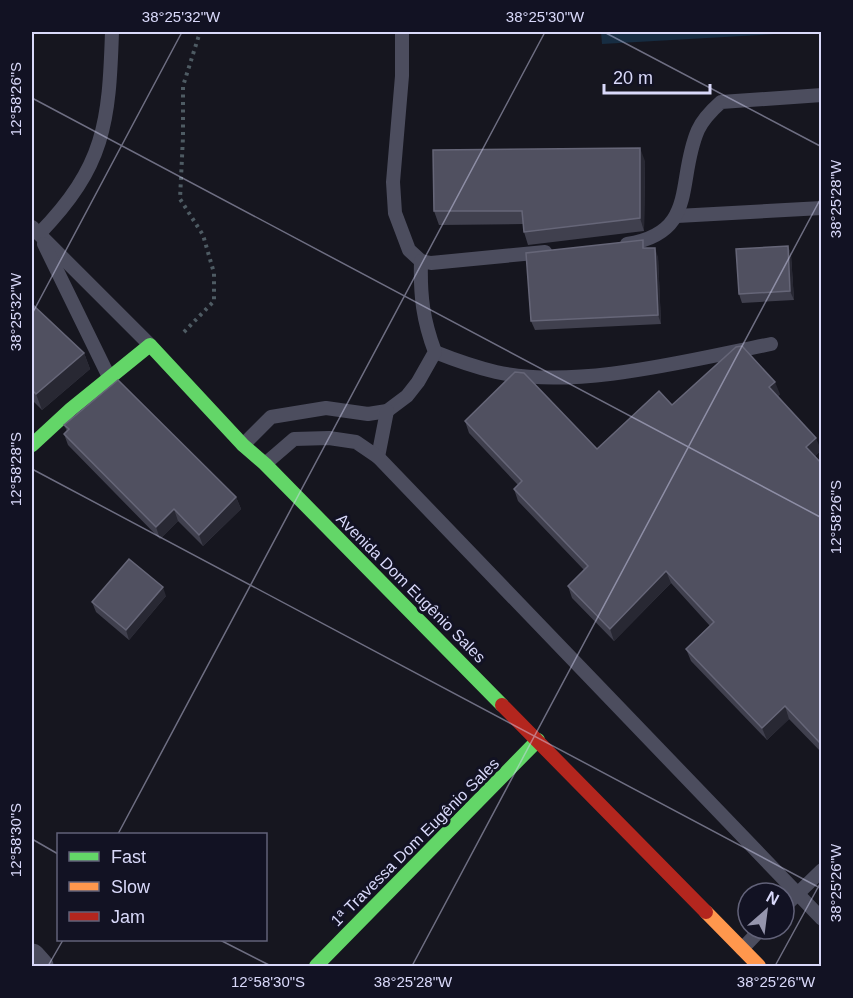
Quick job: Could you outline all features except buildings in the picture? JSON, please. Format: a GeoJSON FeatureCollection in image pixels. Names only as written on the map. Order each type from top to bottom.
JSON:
{"type":"FeatureCollection","features":[{"type":"Feature","properties":{"kind":"street","name":"Avenida Dom Eugênio Sales"},"geometry":{"type":"LineString","coordinates":[[150,345],[243,445],[265,464],[759,966]]}},
{"type":"Feature","properties":{"kind":"street"},"geometry":{"type":"LineString","coordinates":[[32,445],[109,377],[150,345]]}},
{"type":"Feature","properties":{"kind":"street","name":"1ª Travessa Dom Eugênio Sales"},"geometry":{"type":"LineString","coordinates":[[316,966],[538,740]]}},
{"type":"Feature","properties":{"kind":"street"},"geometry":{"type":"LineString","coordinates":[[32,957],[40,966]]}},
{"type":"Feature","properties":{"kind":"lane"},"geometry":{"type":"LineString","coordinates":[[109,377],[35,231],[61,212],[78,188],[92,162],[108,113],[112,32]]}},
{"type":"Feature","properties":{"kind":"lane"},"geometry":{"type":"LineString","coordinates":[[402,32],[402,76],[393,182],[395,213],[410,250],[421,261],[431,263],[561,250]]}},
{"type":"Feature","properties":{"kind":"lane"},"geometry":{"type":"LineString","coordinates":[[618,244],[651,238],[670,225],[677,216],[698,129],[711,110],[721,102],[822,95]]}},
{"type":"Feature","properties":{"kind":"lane"},"geometry":{"type":"LineString","coordinates":[[677,216],[822,208]]}},
{"type":"Feature","properties":{"kind":"lane","name":"Avenida Dom Eugênio Sales"},"geometry":{"type":"LineString","coordinates":[[35,231],[150,345]]}},
{"type":"Feature","properties":{"kind":"lane"},"geometry":{"type":"LineString","coordinates":[[421,261],[421,301],[424,320],[435,352],[498,373],[574,376],[668,365],[771,344]]}},
{"type":"Feature","properties":{"kind":"lane"},"geometry":{"type":"LineString","coordinates":[[243,445],[271,417],[326,408],[368,414],[387,411],[407,396],[435,352]]}},
{"type":"Feature","properties":{"kind":"lane"},"geometry":{"type":"LineString","coordinates":[[378,457],[387,411]]}},
{"type":"Feature","properties":{"kind":"lane"},"geometry":{"type":"LineString","coordinates":[[265,464],[294,439],[329,438],[356,442],[378,457],[822,918]]}},
{"type":"Feature","properties":{"kind":"lane"},"geometry":{"type":"LineString","coordinates":[[798,894],[822,870]]}},
{"type":"Feature","properties":{"kind":"lane"},"geometry":{"type":"LineString","coordinates":[[742,949],[750,941]]}},
{"type":"Feature","properties":{"kind":"path"},"geometry":{"type":"LineString","coordinates":[[161,357],[214,301],[214,273],[203,235],[180,199],[183,86],[200,32]]}},
{"type":"Feature","properties":{"kind":"water"},"geometry":{"type":"Polygon","coordinates":[[[601,32],[811,32],[602,44],[601,32]]]}},
{"type":"Feature","properties":{"kind":"traffic: fast"},"geometry":{"type":"LineString","coordinates":[[32,445],[71,409],[150,345],[243,445],[265,464],[502,705]]}},
{"type":"Feature","properties":{"kind":"traffic: fast"},"geometry":{"type":"LineString","coordinates":[[316,966],[538,740]]}},
{"type":"Feature","properties":{"kind":"traffic: slow"},"geometry":{"type":"LineString","coordinates":[[706,912],[759,966]]}},
{"type":"Feature","properties":{"kind":"traffic: jam"},"geometry":{"type":"LineString","coordinates":[[502,705],[706,912]]}}]}
